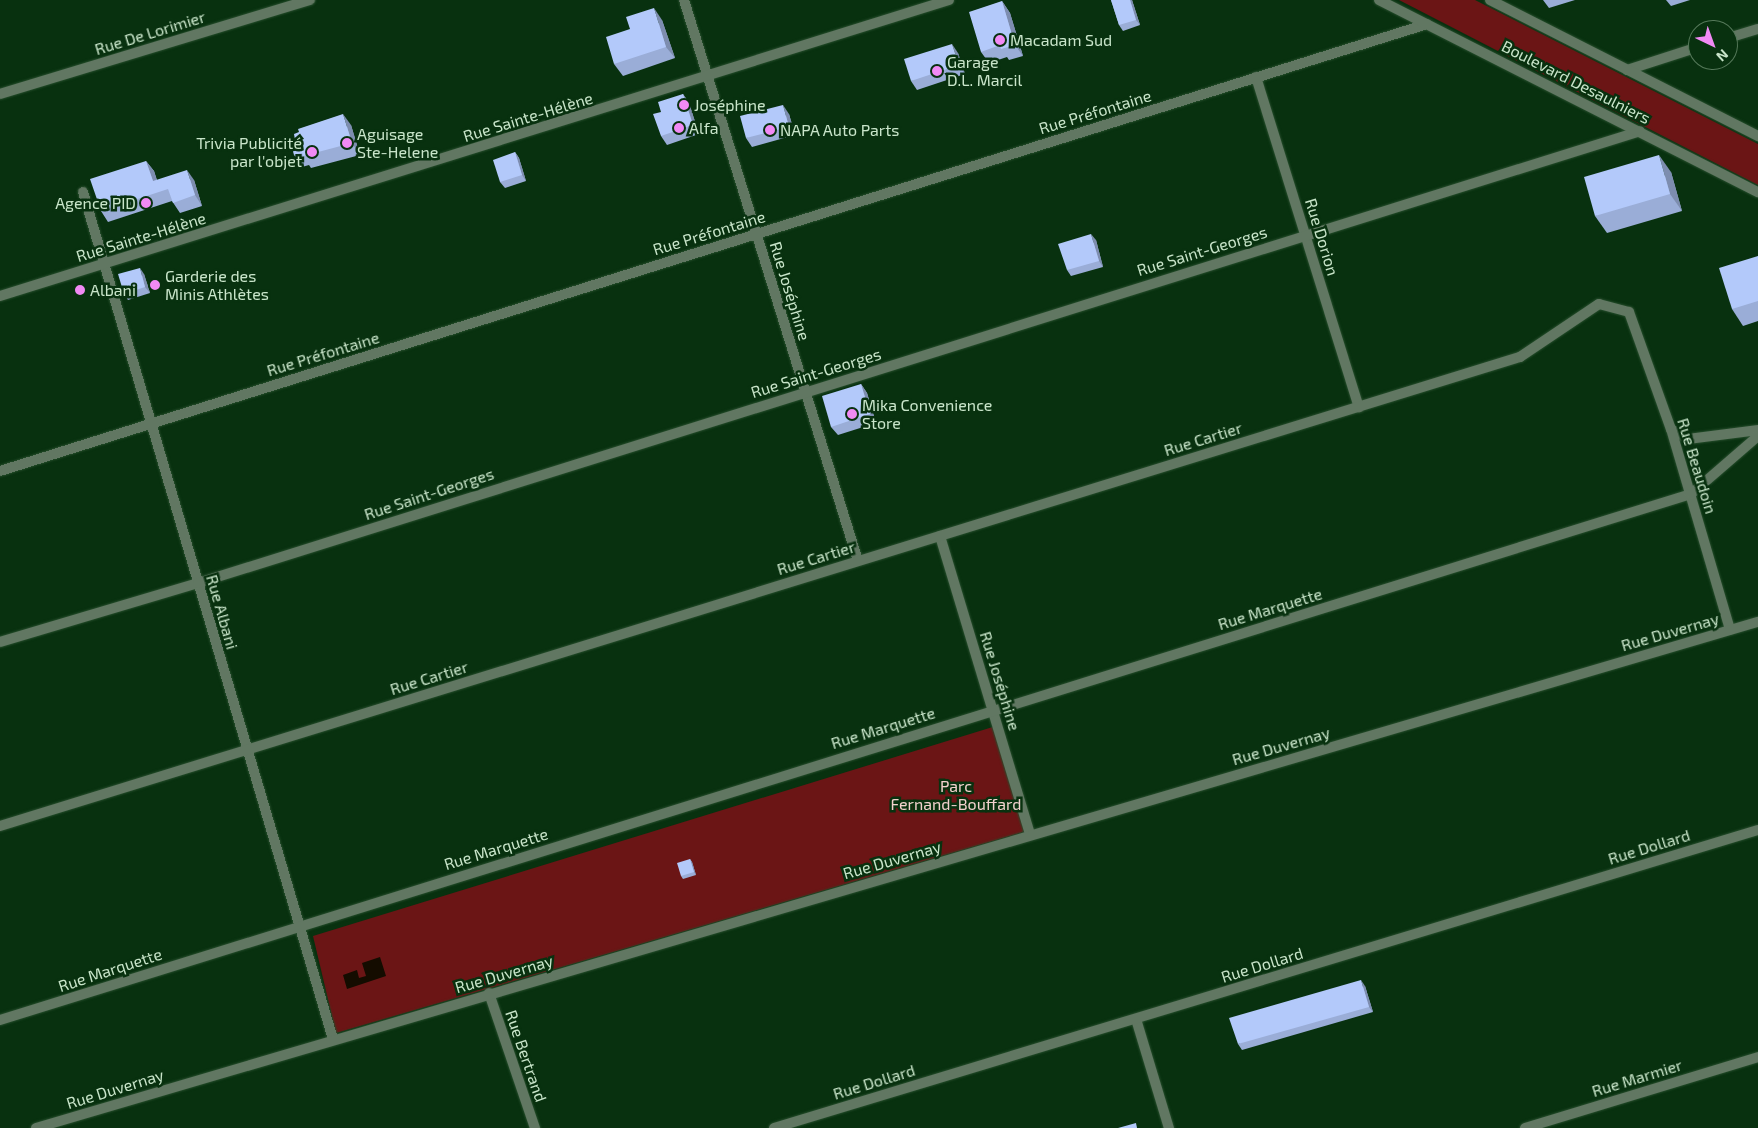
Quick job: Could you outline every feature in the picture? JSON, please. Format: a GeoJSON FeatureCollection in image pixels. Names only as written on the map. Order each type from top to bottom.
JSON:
{"type":"FeatureCollection","features":[{"type":"Feature","properties":{"kind":"street","name":"Rue De Lorimier"},"geometry":{"type":"LineString","coordinates":[[0,94],[310,0]]}},
{"type":"Feature","properties":{"kind":"street","name":"Rue Joséphine"},"geometry":{"type":"LineString","coordinates":[[684,0],[858,561]]}},
{"type":"Feature","properties":{"kind":"street","name":"Rue Sainte-Hélène"},"geometry":{"type":"LineString","coordinates":[[0,296],[708,78],[948,0]]}},
{"type":"Feature","properties":{"kind":"street","name":"Boulevard Desaulniers"},"geometry":{"type":"LineString","coordinates":[[1380,0],[1758,192]]}},
{"type":"Feature","properties":{"kind":"street"},"geometry":{"type":"LineString","coordinates":[[1490,0],[1758,136]]}},
{"type":"Feature","properties":{"kind":"street","name":"Rue Préfontaine"},"geometry":{"type":"LineString","coordinates":[[0,471],[1427,24]]}},
{"type":"Feature","properties":{"kind":"street"},"geometry":{"type":"LineString","coordinates":[[1738,35],[1758,29]]}},
{"type":"Feature","properties":{"kind":"street"},"geometry":{"type":"LineString","coordinates":[[1627,70],[1688,51]]}},
{"type":"Feature","properties":{"kind":"street","name":"Rue Dorion"},"geometry":{"type":"LineString","coordinates":[[1256,77],[1359,407]]}},
{"type":"Feature","properties":{"kind":"street","name":"Rue Saint-Georges"},"geometry":{"type":"LineString","coordinates":[[0,642],[198,583],[1305,234],[1640,131]]}},
{"type":"Feature","properties":{"kind":"street","name":"Rue Albani"},"geometry":{"type":"LineString","coordinates":[[83,192],[333,1039]]}},
{"type":"Feature","properties":{"kind":"street","name":"Rue Cartier"},"geometry":{"type":"LineString","coordinates":[[0,826],[1520,357],[1599,304],[1629,312]]}},
{"type":"Feature","properties":{"kind":"street","name":"Rue Beaudoin"},"geometry":{"type":"LineString","coordinates":[[1629,312],[1671,429],[1730,630]]}},
{"type":"Feature","properties":{"kind":"street"},"geometry":{"type":"LineString","coordinates":[[1671,429],[1688,439],[1758,430]]}},
{"type":"Feature","properties":{"kind":"street","name":"Rue Marquette"},"geometry":{"type":"LineString","coordinates":[[0,1020],[1691,494],[1758,436]]}},
{"type":"Feature","properties":{"kind":"street","name":"Rue Joséphine"},"geometry":{"type":"LineString","coordinates":[[940,536],[1030,835]]}},
{"type":"Feature","properties":{"kind":"street","name":"Rue Duvernay"},"geometry":{"type":"LineString","coordinates":[[36,1128],[333,1039],[1758,622]]}},
{"type":"Feature","properties":{"kind":"street","name":"Rue Dollard"},"geometry":{"type":"LineString","coordinates":[[774,1128],[1758,830]]}},
{"type":"Feature","properties":{"kind":"street","name":"Rue Bertrand"},"geometry":{"type":"LineString","coordinates":[[489,994],[535,1128]]}},
{"type":"Feature","properties":{"kind":"street"},"geometry":{"type":"LineString","coordinates":[[1136,1019],[1169,1128]]}},
{"type":"Feature","properties":{"kind":"street","name":"Rue Marmier"},"geometry":{"type":"LineString","coordinates":[[1524,1128],[1758,1057]]}},
{"type":"Feature","properties":{"kind":"green space"},"geometry":{"type":"Polygon","coordinates":[[[1399,0],[1475,0],[1758,144],[1758,185],[1399,0]]]}},
{"type":"Feature","properties":{"kind":"green space","name":"Parc Fernand-Bouffard"},"geometry":{"type":"Polygon","coordinates":[[[996,726],[1024,832],[336,1033],[313,936],[996,726]]]}},
{"type":"Feature","properties":{"kind":"shaded area"},"geometry":{"type":"Polygon","coordinates":[[[380,957],[386,976],[347,989],[343,975],[357,970],[359,978],[366,976],[362,963],[380,957]]]}},
{"type":"Feature","properties":{"kind":"building"},"geometry":{"type":"Polygon","coordinates":[[[1111,0],[1130,0],[1136,20],[1119,25],[1111,0]]]}},
{"type":"Feature","properties":{"kind":"building","name":"Macadam Sud"},"geometry":{"type":"Polygon","coordinates":[[[1002,1],[1015,45],[1001,49],[1000,45],[981,52],[969,12],[1002,1]]]}},
{"type":"Feature","properties":{"kind":"building"},"geometry":{"type":"Polygon","coordinates":[[[654,8],[666,47],[614,64],[606,37],[630,29],[626,17],[654,8]]]}},
{"type":"Feature","properties":{"kind":"building"},"geometry":{"type":"Polygon","coordinates":[[[952,44],[959,65],[911,81],[904,59],[952,44]]]}},
{"type":"Feature","properties":{"kind":"building"},"geometry":{"type":"Polygon","coordinates":[[[683,94],[693,125],[661,136],[653,114],[661,112],[658,102],[683,94]]]}},
{"type":"Feature","properties":{"kind":"building"},"geometry":{"type":"Polygon","coordinates":[[[783,105],[789,127],[746,138],[740,116],[783,105]]]}},
{"type":"Feature","properties":{"kind":"building"},"geometry":{"type":"Polygon","coordinates":[[[343,114],[352,143],[303,156],[302,153],[294,155],[290,141],[295,140],[294,134],[299,132],[298,129],[343,114]]]}},
{"type":"Feature","properties":{"kind":"building"},"geometry":{"type":"Polygon","coordinates":[[[515,152],[522,175],[500,182],[493,160],[515,152]]]}},
{"type":"Feature","properties":{"kind":"building"},"geometry":{"type":"Polygon","coordinates":[[[1659,155],[1670,194],[1595,216],[1584,177],[1659,155]]]}},
{"type":"Feature","properties":{"kind":"building"},"geometry":{"type":"Polygon","coordinates":[[[146,161],[153,181],[187,170],[195,195],[173,203],[168,189],[101,211],[90,179],[146,161]]]}},
{"type":"Feature","properties":{"kind":"building"},"geometry":{"type":"Polygon","coordinates":[[[1091,234],[1099,261],[1067,270],[1058,244],[1091,234]]]}},
{"type":"Feature","properties":{"kind":"building"},"geometry":{"type":"Polygon","coordinates":[[[1758,256],[1758,301],[1732,309],[1719,268],[1758,256]]]}},
{"type":"Feature","properties":{"kind":"building"},"geometry":{"type":"Polygon","coordinates":[[[140,268],[145,287],[124,294],[118,274],[140,268]]]}},
{"type":"Feature","properties":{"kind":"building","name":"Mika Convenience Store"},"geometry":{"type":"Polygon","coordinates":[[[861,384],[870,414],[831,427],[822,396],[861,384]]]}},
{"type":"Feature","properties":{"kind":"building"},"geometry":{"type":"Polygon","coordinates":[[[690,859],[694,872],[681,876],[677,863],[690,859]]]}},
{"type":"Feature","properties":{"kind":"building"},"geometry":{"type":"Polygon","coordinates":[[[1361,980],[1369,1007],[1238,1044],[1229,1018],[1361,980]]]}},
{"type":"Feature","properties":{"kind":"building"},"geometry":{"type":"Polygon","coordinates":[[[1136,1123],[1137,1128],[1118,1128],[1136,1123]]]}},
{"type":"Feature","properties":{"kind":"place","name":"Macadam Sud"},"geometry":{"type":"Point","coordinates":[1000,40]}},
{"type":"Feature","properties":{"kind":"place","name":"Garage D.L. Marcil"},"geometry":{"type":"Point","coordinates":[937,71]}},
{"type":"Feature","properties":{"kind":"place","name":"Joséphine"},"geometry":{"type":"Point","coordinates":[684,105]}},
{"type":"Feature","properties":{"kind":"place","name":"Alfa"},"geometry":{"type":"Point","coordinates":[679,128]}},
{"type":"Feature","properties":{"kind":"place","name":"NAPA Auto Parts"},"geometry":{"type":"Point","coordinates":[770,130]}},
{"type":"Feature","properties":{"kind":"place","name":"Aguisage Ste-Helene"},"geometry":{"type":"Point","coordinates":[347,143]}},
{"type":"Feature","properties":{"kind":"place","name":"Trivia Publicité par l'objet"},"geometry":{"type":"Point","coordinates":[312,152]}},
{"type":"Feature","properties":{"kind":"place","name":"Agence PID"},"geometry":{"type":"Point","coordinates":[146,203]}},
{"type":"Feature","properties":{"kind":"place","name":"Garderie des Minis Athlètes"},"geometry":{"type":"Point","coordinates":[155,285]}},
{"type":"Feature","properties":{"kind":"place","name":"Albani"},"geometry":{"type":"Point","coordinates":[80,290]}},
{"type":"Feature","properties":{"kind":"place","name":"Mika Convenience Store"},"geometry":{"type":"Point","coordinates":[852,414]}}]}
